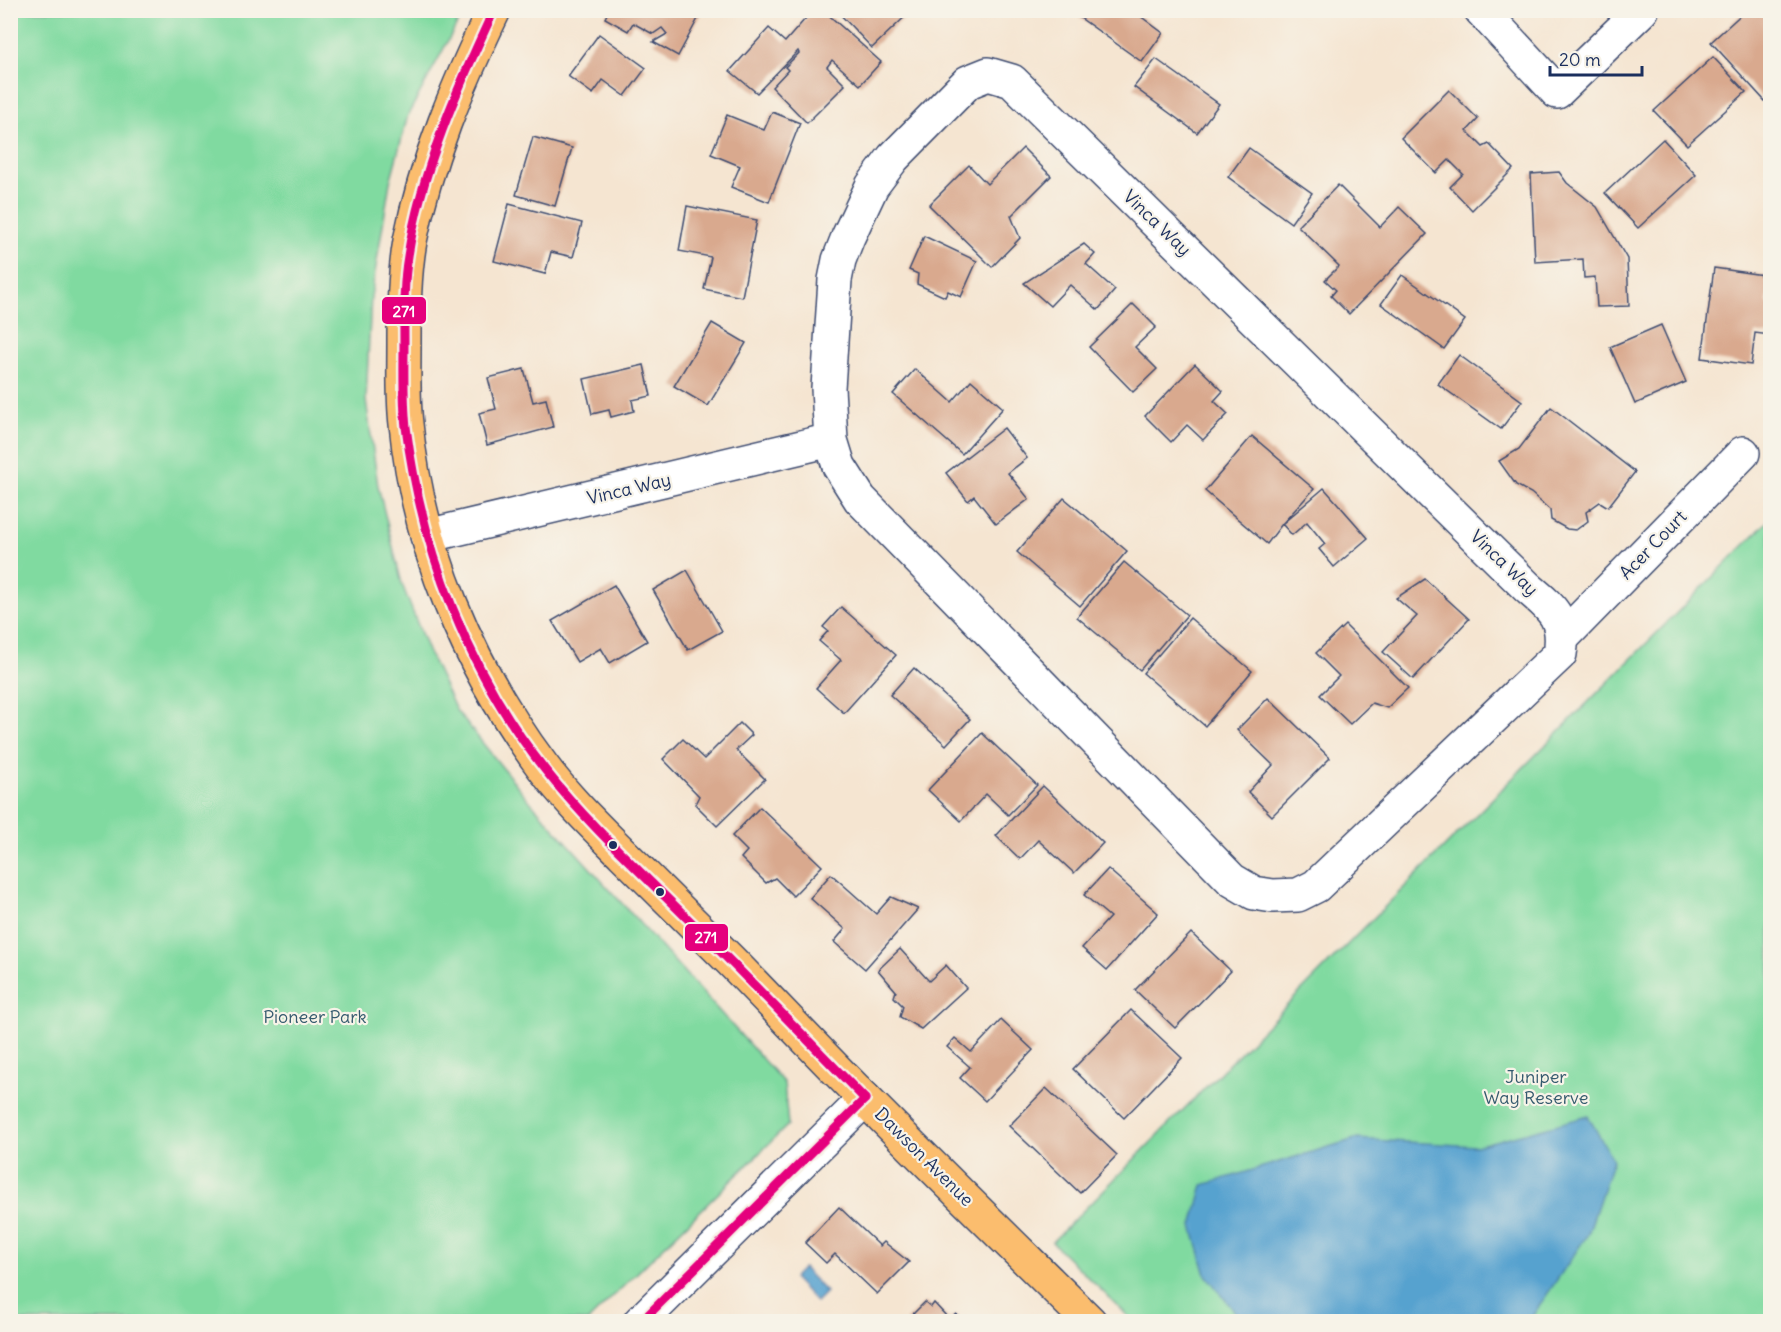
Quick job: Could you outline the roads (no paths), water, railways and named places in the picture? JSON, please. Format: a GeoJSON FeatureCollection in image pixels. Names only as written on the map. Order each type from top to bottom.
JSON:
{"type":"FeatureCollection","features":[{"type":"Feature","properties":{"kind":"main road","name":"Dawson Avenue"},"geometry":{"type":"LineString","coordinates":[[494,10],[450,106],[434,152],[420,197],[405,274],[406,424],[427,536],[449,600],[480,668],[512,722],[544,769],[590,821],[1090,1322]]}},
{"type":"Feature","properties":{"kind":"street"},"geometry":{"type":"LineString","coordinates":[[1481,10],[1557,92],[1642,10]]}},
{"type":"Feature","properties":{"kind":"street","name":"Vinca Way"},"geometry":{"type":"LineString","coordinates":[[988,74],[1012,81],[1528,588],[1548,604],[1559,619],[1563,636],[1560,654],[1316,886],[1298,895],[1273,896],[1254,893],[1232,879],[860,499],[839,466],[831,441],[828,388],[835,280],[839,260],[872,186],[893,158],[968,82],[988,74]]}},
{"type":"Feature","properties":{"kind":"street","name":"Vinca Way"},"geometry":{"type":"LineString","coordinates":[[427,536],[831,441]]}},
{"type":"Feature","properties":{"kind":"street","name":"Acer Court"},"geometry":{"type":"LineString","coordinates":[[1563,636],[1743,453]]}},
{"type":"Feature","properties":{"kind":"street"},"geometry":{"type":"LineString","coordinates":[[640,1322],[865,1099]]}},
{"type":"Feature","properties":{"kind":"water"},"geometry":{"type":"Polygon","coordinates":[[[1588,1116],[1613,1160],[1588,1234],[1529,1321],[1242,1321],[1206,1275],[1192,1226],[1203,1185],[1355,1139],[1476,1146],[1588,1116]]]}},
{"type":"Feature","properties":{"kind":"water"},"geometry":{"type":"Polygon","coordinates":[[[803,1268],[826,1292],[816,1302],[793,1278],[803,1268]]]}},
{"type":"Feature","properties":{"kind":"park label","name":"Pioneer Park"},"geometry":{"type":"Point","coordinates":[315,1017]}},
{"type":"Feature","properties":{"kind":"park label","name":"Juniper Way Reserve"},"geometry":{"type":"Point","coordinates":[1536,1087]}}]}
